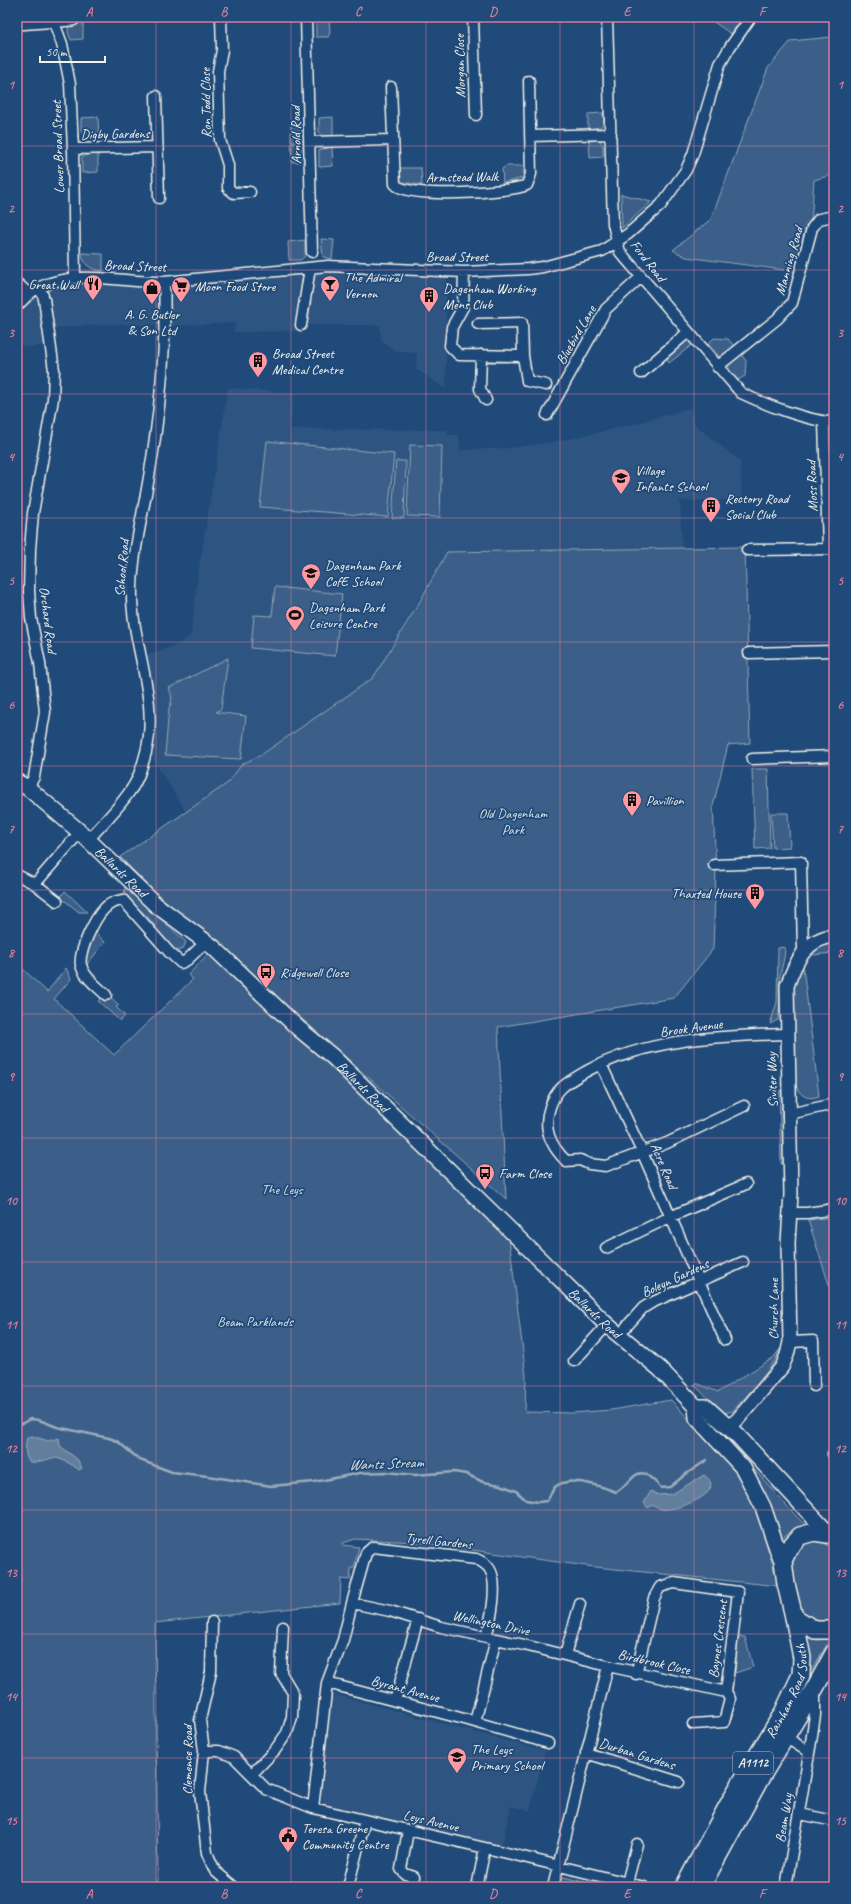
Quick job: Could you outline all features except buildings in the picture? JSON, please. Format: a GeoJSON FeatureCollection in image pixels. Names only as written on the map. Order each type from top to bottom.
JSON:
{"type":"FeatureCollection","features":[{"type":"Feature","properties":{"kind":"main road"},"geometry":{"type":"LineString","coordinates":[[17,20],[72,17]]}},
{"type":"Feature","properties":{"kind":"main road","name":"Ballards Road"},"geometry":{"type":"LineString","coordinates":[[23,785],[85,836],[156,905],[206,942],[376,1097],[607,1326],[660,1369],[696,1407],[697,1418],[743,1468],[755,1488],[770,1523],[778,1554],[783,1561]]}},
{"type":"Feature","properties":{"kind":"main road","name":"Ballards Road"},"geometry":{"type":"LineString","coordinates":[[696,1407],[706,1407],[728,1427],[831,1534]]}},
{"type":"Feature","properties":{"kind":"main road"},"geometry":{"type":"LineString","coordinates":[[728,1427],[727,1440],[730,1453]]}},
{"type":"Feature","properties":{"kind":"main road"},"geometry":{"type":"LineString","coordinates":[[783,1561],[790,1548],[800,1536],[814,1532],[831,1534]]}},
{"type":"Feature","properties":{"kind":"main road","name":"A1112"},"geometry":{"type":"LineString","coordinates":[[783,1561],[786,1584],[794,1617]]}},
{"type":"Feature","properties":{"kind":"main road"},"geometry":{"type":"LineString","coordinates":[[794,1617],[815,1630],[834,1630]]}},
{"type":"Feature","properties":{"kind":"main road","name":"Rainham Road South"},"geometry":{"type":"LineString","coordinates":[[701,1887],[761,1777],[801,1675],[802,1658],[794,1617]]}},
{"type":"Feature","properties":{"kind":"main road","name":"Rainham Road South"},"geometry":{"type":"LineString","coordinates":[[684,1887],[736,1790],[815,1688],[834,1652]]}},
{"type":"Feature","properties":{"kind":"street","name":"Ron Todd Close"},"geometry":{"type":"LineString","coordinates":[[221,17],[222,50],[218,70],[220,140],[228,165],[228,188],[234,193],[250,192]]}},
{"type":"Feature","properties":{"kind":"street","name":"Arnold Road"},"geometry":{"type":"LineString","coordinates":[[306,17],[312,252]]}},
{"type":"Feature","properties":{"kind":"street","name":"Morgan Close"},"geometry":{"type":"LineString","coordinates":[[473,17],[476,115]]}},
{"type":"Feature","properties":{"kind":"street","name":"Ford Road"},"geometry":{"type":"LineString","coordinates":[[607,17],[613,224],[616,242],[620,252],[717,367],[741,393],[761,403],[829,422]]}},
{"type":"Feature","properties":{"kind":"street","name":"Broad Street"},"geometry":{"type":"LineString","coordinates":[[17,306],[29,294],[40,287],[58,280],[75,277],[146,283],[328,266],[464,272],[543,267],[602,251],[616,242],[661,205],[686,170],[693,154],[720,64],[751,17]]}},
{"type":"Feature","properties":{"kind":"street","name":"Lower Broad Street"},"geometry":{"type":"LineString","coordinates":[[55,18],[55,24],[62,44],[70,84],[73,149],[75,277]]}},
{"type":"Feature","properties":{"kind":"street","name":"Armstead Walk"},"geometry":{"type":"LineString","coordinates":[[391,88],[393,179],[398,188],[428,192],[452,193],[502,190],[527,184],[531,174],[529,81]]}},
{"type":"Feature","properties":{"kind":"street","name":"Digby Gardens"},"geometry":{"type":"LineString","coordinates":[[156,96],[159,198]]}},
{"type":"Feature","properties":{"kind":"street"},"geometry":{"type":"LineString","coordinates":[[530,136],[610,134]]}},
{"type":"Feature","properties":{"kind":"street"},"geometry":{"type":"LineString","coordinates":[[310,142],[392,140]]}},
{"type":"Feature","properties":{"kind":"street","name":"Digby Gardens"},"geometry":{"type":"LineString","coordinates":[[73,149],[157,147]]}},
{"type":"Feature","properties":{"kind":"street","name":"Manning Road"},"geometry":{"type":"LineString","coordinates":[[717,367],[777,319],[792,303],[815,223],[823,217],[834,216]]}},
{"type":"Feature","properties":{"kind":"street"},"geometry":{"type":"LineString","coordinates":[[301,326],[310,268]]}},
{"type":"Feature","properties":{"kind":"street"},"geometry":{"type":"LineString","coordinates":[[464,272],[463,307],[452,327],[450,346],[459,355],[523,356]]}},
{"type":"Feature","properties":{"kind":"street","name":"Bluebird Lane"},"geometry":{"type":"LineString","coordinates":[[547,416],[606,309],[642,277]]}},
{"type":"Feature","properties":{"kind":"street","name":"School Road"},"geometry":{"type":"LineString","coordinates":[[35,884],[131,790],[146,752],[149,734],[147,691],[134,623],[132,588],[137,543],[161,396],[166,326],[164,282]]}},
{"type":"Feature","properties":{"kind":"street"},"geometry":{"type":"LineString","coordinates":[[17,283],[29,294]]}},
{"type":"Feature","properties":{"kind":"street","name":"Orchard Road"},"geometry":{"type":"LineString","coordinates":[[23,785],[34,778],[45,712],[42,676],[31,618],[29,592],[30,549],[34,513],[53,399],[54,370],[44,299],[40,287]]}},
{"type":"Feature","properties":{"kind":"street"},"geometry":{"type":"LineString","coordinates":[[478,324],[522,324],[523,356],[527,381],[546,384]]}},
{"type":"Feature","properties":{"kind":"street"},"geometry":{"type":"LineString","coordinates":[[641,373],[688,332]]}},
{"type":"Feature","properties":{"kind":"street"},"geometry":{"type":"LineString","coordinates":[[481,355],[480,389],[486,400]]}},
{"type":"Feature","properties":{"kind":"street","name":"Moss Road"},"geometry":{"type":"LineString","coordinates":[[829,422],[831,549]]}},
{"type":"Feature","properties":{"kind":"street"},"geometry":{"type":"LineString","coordinates":[[747,550],[831,549]]}},
{"type":"Feature","properties":{"kind":"street"},"geometry":{"type":"LineString","coordinates":[[749,653],[834,651]]}},
{"type":"Feature","properties":{"kind":"street"},"geometry":{"type":"LineString","coordinates":[[752,759],[834,756]]}},
{"type":"Feature","properties":{"kind":"street"},"geometry":{"type":"LineString","coordinates":[[714,865],[801,862],[804,951]]}},
{"type":"Feature","properties":{"kind":"street"},"geometry":{"type":"LineString","coordinates":[[17,875],[35,884],[57,901]]}},
{"type":"Feature","properties":{"kind":"street"},"geometry":{"type":"LineString","coordinates":[[106,995],[86,975],[81,964],[81,958],[92,926],[104,908],[114,902],[123,900],[168,952],[181,962],[187,960],[206,942]]}},
{"type":"Feature","properties":{"kind":"street","name":"Siviter Way"},"geometry":{"type":"LineString","coordinates":[[791,1213],[787,986],[793,968],[804,951],[813,942],[834,936]]}},
{"type":"Feature","properties":{"kind":"street","name":"Brook Avenue"},"geometry":{"type":"LineString","coordinates":[[744,1106],[667,1142],[606,1166],[589,1164],[580,1160],[566,1161],[556,1150],[548,1136],[546,1117],[553,1097],[558,1089],[564,1084],[617,1056],[668,1044],[733,1036],[787,1034]]}},
{"type":"Feature","properties":{"kind":"street","name":"Acre Road"},"geometry":{"type":"LineString","coordinates":[[601,1064],[642,1152],[725,1340]]}},
{"type":"Feature","properties":{"kind":"street"},"geometry":{"type":"LineString","coordinates":[[789,1114],[834,1104]]}},
{"type":"Feature","properties":{"kind":"street"},"geometry":{"type":"LineString","coordinates":[[606,1248],[670,1217],[746,1184]]}},
{"type":"Feature","properties":{"kind":"street"},"geometry":{"type":"LineString","coordinates":[[791,1213],[807,1214],[834,1209]]}},
{"type":"Feature","properties":{"kind":"street","name":"Church Lane"},"geometry":{"type":"LineString","coordinates":[[728,1427],[737,1420],[782,1367],[787,1355],[790,1342],[788,1244],[791,1213]]}},
{"type":"Feature","properties":{"kind":"street","name":"Boleyn Gardens"},"geometry":{"type":"LineString","coordinates":[[626,1327],[643,1308],[651,1303],[743,1262]]}},
{"type":"Feature","properties":{"kind":"street"},"geometry":{"type":"LineString","coordinates":[[574,1361],[607,1326]]}},
{"type":"Feature","properties":{"kind":"street"},"geometry":{"type":"LineString","coordinates":[[790,1342],[813,1341],[814,1386]]}},
{"type":"Feature","properties":{"kind":"street","name":"Tyrell Gardens"},"geometry":{"type":"LineString","coordinates":[[352,1603],[366,1553],[373,1547],[476,1559],[484,1563],[490,1569],[494,1580],[491,1620],[486,1636]]}},
{"type":"Feature","properties":{"kind":"street","name":"Baynes Crescent"},"geometry":{"type":"LineString","coordinates":[[636,1674],[654,1598],[660,1587],[674,1583],[738,1592],[726,1692]]}},
{"type":"Feature","properties":{"kind":"street"},"geometry":{"type":"LineString","coordinates":[[313,1808],[327,1683],[343,1640],[352,1603]]}},
{"type":"Feature","properties":{"kind":"street","name":"Wellington Drive"},"geometry":{"type":"LineString","coordinates":[[352,1603],[608,1666]]}},
{"type":"Feature","properties":{"kind":"street"},"geometry":{"type":"LineString","coordinates":[[565,1655],[580,1604]]}},
{"type":"Feature","properties":{"kind":"street"},"geometry":{"type":"LineString","coordinates":[[395,1701],[418,1619]]}},
{"type":"Feature","properties":{"kind":"street","name":"Clemence Road"},"geometry":{"type":"LineString","coordinates":[[212,1622],[211,1672],[200,1720],[204,1751],[200,1792],[206,1853],[215,1871],[234,1887]]}},
{"type":"Feature","properties":{"kind":"street"},"geometry":{"type":"LineString","coordinates":[[252,1774],[275,1750],[287,1733],[292,1717],[292,1693],[281,1673],[282,1627]]}},
{"type":"Feature","properties":{"kind":"street"},"geometry":{"type":"LineString","coordinates":[[475,1722],[496,1639]]}},
{"type":"Feature","properties":{"kind":"street"},"geometry":{"type":"LineString","coordinates":[[553,1887],[608,1666]]}},
{"type":"Feature","properties":{"kind":"street","name":"Birdbrook Close"},"geometry":{"type":"LineString","coordinates":[[608,1666],[636,1674],[726,1692]]}},
{"type":"Feature","properties":{"kind":"street","name":"Byrant Avenue"},"geometry":{"type":"LineString","coordinates":[[327,1683],[548,1743]]}},
{"type":"Feature","properties":{"kind":"street","name":"Beam Way"},"geometry":{"type":"LineString","coordinates":[[786,1887],[800,1814],[808,1752],[815,1715],[815,1688]]}},
{"type":"Feature","properties":{"kind":"street"},"geometry":{"type":"LineString","coordinates":[[693,1724],[724,1722],[730,1699],[726,1692]]}},
{"type":"Feature","properties":{"kind":"street"},"geometry":{"type":"LineString","coordinates":[[779,1733],[808,1752]]}},
{"type":"Feature","properties":{"kind":"street","name":"Leys Avenue"},"geometry":{"type":"LineString","coordinates":[[204,1751],[218,1751],[234,1757],[266,1789],[313,1808],[644,1887]]}},
{"type":"Feature","properties":{"kind":"street","name":"Durban Gardens"},"geometry":{"type":"LineString","coordinates":[[586,1753],[679,1782]]}},
{"type":"Feature","properties":{"kind":"street"},"geometry":{"type":"LineString","coordinates":[[800,1814],[834,1821]]}},
{"type":"Feature","properties":{"kind":"street"},"geometry":{"type":"LineString","coordinates":[[348,1887],[365,1820]]}},
{"type":"Feature","properties":{"kind":"street"},"geometry":{"type":"LineString","coordinates":[[408,1831],[401,1870],[405,1874],[414,1877]]}},
{"type":"Feature","properties":{"kind":"street"},"geometry":{"type":"LineString","coordinates":[[627,1883],[637,1844]]}},
{"type":"Feature","properties":{"kind":"street"},"geometry":{"type":"LineString","coordinates":[[477,1887],[485,1848]]}},
{"type":"Feature","properties":{"kind":"shaded area"},"geometry":{"type":"Polygon","coordinates":[[[328,266],[446,271],[446,389],[416,369],[417,353],[397,351],[387,345],[381,339],[380,325],[301,325],[297,331],[234,332],[235,323],[166,326],[117,324],[49,328],[51,345],[29,347],[17,345],[17,306],[58,280],[126,281],[328,266]]]}},
{"type":"Feature","properties":{"kind":"shaded area","name":"Dagenham Park CofE School"},"geometry":{"type":"Polygon","coordinates":[[[228,388],[294,393],[290,429],[447,430],[447,435],[459,435],[460,450],[511,448],[570,439],[634,424],[690,408],[695,425],[740,461],[742,500],[680,501],[682,548],[447,552],[373,678],[264,753],[242,764],[229,783],[186,812],[151,756],[156,740],[156,711],[154,691],[146,655],[178,645],[191,635],[198,574],[228,388]]]}},
{"type":"Feature","properties":{"kind":"shaded area"},"geometry":{"type":"Polygon","coordinates":[[[32,1436],[48,1441],[59,1438],[60,1446],[77,1459],[82,1468],[79,1470],[66,1462],[55,1458],[39,1462],[30,1462],[26,1454],[25,1447],[27,1437],[32,1436]]]}},
{"type":"Feature","properties":{"kind":"shaded area"},"geometry":{"type":"Polygon","coordinates":[[[704,1475],[710,1481],[711,1487],[701,1498],[693,1502],[670,1509],[658,1508],[652,1505],[648,1508],[644,1503],[651,1491],[658,1495],[672,1494],[704,1475]]]}},
{"type":"Feature","properties":{"kind":"shaded area","name":"The Leys Primary School"},"geometry":{"type":"Polygon","coordinates":[[[329,1693],[545,1751],[530,1811],[511,1806],[502,1846],[322,1807],[321,1786],[329,1693]]]}},
{"type":"Feature","properties":{"kind":"green space"},"geometry":{"type":"Polygon","coordinates":[[[707,17],[740,17],[740,21],[731,34],[707,17]]]}},
{"type":"Feature","properties":{"kind":"green space"},"geometry":{"type":"Polygon","coordinates":[[[329,19],[330,32],[328,37],[316,37],[316,21],[329,19]]]}},
{"type":"Feature","properties":{"kind":"green space"},"geometry":{"type":"Polygon","coordinates":[[[83,22],[83,39],[71,40],[68,32],[69,23],[83,22]]]}},
{"type":"Feature","properties":{"kind":"green space"},"geometry":{"type":"Polygon","coordinates":[[[832,37],[834,170],[831,175],[814,180],[811,225],[799,272],[686,257],[673,250],[711,219],[768,68],[791,41],[832,37]]]}},
{"type":"Feature","properties":{"kind":"green space"},"geometry":{"type":"Polygon","coordinates":[[[603,113],[604,122],[601,127],[588,129],[588,114],[603,113]]]}},
{"type":"Feature","properties":{"kind":"green space"},"geometry":{"type":"Polygon","coordinates":[[[98,117],[99,138],[86,137],[81,132],[81,118],[98,117]]]}},
{"type":"Feature","properties":{"kind":"green space"},"geometry":{"type":"Polygon","coordinates":[[[333,117],[333,136],[321,137],[319,131],[319,118],[333,117]]]}},
{"type":"Feature","properties":{"kind":"green space"},"geometry":{"type":"Polygon","coordinates":[[[303,123],[304,141],[291,141],[291,124],[303,123]]]}},
{"type":"Feature","properties":{"kind":"green space"},"geometry":{"type":"Polygon","coordinates":[[[600,140],[603,146],[603,157],[590,158],[589,141],[600,140]]]}},
{"type":"Feature","properties":{"kind":"green space"},"geometry":{"type":"Polygon","coordinates":[[[291,143],[304,143],[304,162],[292,162],[291,143]]]}},
{"type":"Feature","properties":{"kind":"green space"},"geometry":{"type":"Polygon","coordinates":[[[332,147],[333,166],[319,167],[319,150],[332,147]]]}},
{"type":"Feature","properties":{"kind":"green space"},"geometry":{"type":"Polygon","coordinates":[[[90,154],[98,154],[98,172],[82,173],[82,157],[90,154]]]}},
{"type":"Feature","properties":{"kind":"green space"},"geometry":{"type":"Polygon","coordinates":[[[506,166],[524,166],[523,178],[503,183],[502,169],[506,166]]]}},
{"type":"Feature","properties":{"kind":"green space"},"geometry":{"type":"Polygon","coordinates":[[[399,168],[421,168],[422,185],[402,182],[399,178],[399,168]]]}},
{"type":"Feature","properties":{"kind":"green space"},"geometry":{"type":"Polygon","coordinates":[[[621,194],[651,202],[622,228],[621,194]]]}},
{"type":"Feature","properties":{"kind":"green space"},"geometry":{"type":"Polygon","coordinates":[[[321,239],[334,240],[332,259],[323,257],[321,239]]]}},
{"type":"Feature","properties":{"kind":"green space"},"geometry":{"type":"Polygon","coordinates":[[[305,240],[305,256],[301,260],[289,260],[288,242],[305,240]]]}},
{"type":"Feature","properties":{"kind":"green space"},"geometry":{"type":"Polygon","coordinates":[[[82,253],[103,254],[103,271],[88,266],[84,261],[82,253]]]}},
{"type":"Feature","properties":{"kind":"green space"},"geometry":{"type":"Polygon","coordinates":[[[686,336],[693,344],[669,363],[664,355],[686,336]]]}},
{"type":"Feature","properties":{"kind":"green space"},"geometry":{"type":"Polygon","coordinates":[[[714,338],[728,339],[734,346],[724,356],[720,357],[708,344],[714,338]]]}},
{"type":"Feature","properties":{"kind":"green space"},"geometry":{"type":"Polygon","coordinates":[[[741,354],[746,361],[745,376],[738,380],[730,372],[729,365],[741,354]]]}},
{"type":"Feature","properties":{"kind":"green space"},"geometry":{"type":"Polygon","coordinates":[[[267,441],[394,454],[388,517],[260,507],[267,441]]]}},
{"type":"Feature","properties":{"kind":"green space"},"geometry":{"type":"Polygon","coordinates":[[[410,445],[442,446],[440,517],[407,516],[410,445]]]}},
{"type":"Feature","properties":{"kind":"green space"},"geometry":{"type":"Polygon","coordinates":[[[396,461],[406,461],[404,518],[392,518],[396,461]]]}},
{"type":"Feature","properties":{"kind":"green space","name":"Old Dagenham Park"},"geometry":{"type":"Polygon","coordinates":[[[745,547],[750,743],[728,745],[713,806],[716,870],[713,949],[674,998],[498,1027],[506,1199],[215,942],[157,894],[120,857],[228,783],[242,764],[261,755],[373,678],[420,601],[447,552],[745,547]]]}},
{"type":"Feature","properties":{"kind":"green space","name":"Dagenham Park Leisure Centre"},"geometry":{"type":"Polygon","coordinates":[[[275,587],[342,594],[335,656],[251,648],[254,615],[272,616],[275,587]]]}},
{"type":"Feature","properties":{"kind":"green space"},"geometry":{"type":"Polygon","coordinates":[[[228,658],[221,709],[216,712],[246,716],[241,759],[165,755],[169,708],[172,700],[169,688],[228,658]]]}},
{"type":"Feature","properties":{"kind":"green space"},"geometry":{"type":"Polygon","coordinates":[[[752,769],[768,769],[770,848],[755,849],[752,769]]]}},
{"type":"Feature","properties":{"kind":"green space"},"geometry":{"type":"Polygon","coordinates":[[[771,813],[788,813],[790,847],[773,848],[771,813]]]}},
{"type":"Feature","properties":{"kind":"green space"},"geometry":{"type":"Polygon","coordinates":[[[125,886],[186,942],[183,949],[173,951],[148,917],[124,896],[125,886]]]}},
{"type":"Feature","properties":{"kind":"green space"},"geometry":{"type":"Polygon","coordinates":[[[65,891],[87,912],[79,912],[64,900],[59,902],[52,909],[65,891]]]}},
{"type":"Feature","properties":{"kind":"green space"},"geometry":{"type":"Polygon","coordinates":[[[95,932],[105,942],[84,968],[82,960],[95,932]]]}},
{"type":"Feature","properties":{"kind":"green space"},"geometry":{"type":"Polygon","coordinates":[[[834,940],[834,953],[803,956],[820,942],[834,940]]]}},
{"type":"Feature","properties":{"kind":"green space"},"geometry":{"type":"Polygon","coordinates":[[[785,947],[780,975],[778,1020],[770,1024],[777,1002],[778,948],[785,947]]]}},
{"type":"Feature","properties":{"kind":"green space","name":"Beam Parklands"},"geometry":{"type":"Polygon","coordinates":[[[209,953],[508,1230],[526,1376],[525,1412],[572,1413],[611,1410],[671,1400],[730,1464],[744,1487],[757,1511],[779,1586],[586,1566],[415,1542],[355,1539],[343,1543],[343,1545],[359,1547],[354,1568],[351,1568],[350,1580],[341,1579],[340,1603],[155,1623],[158,1887],[17,1887],[17,972],[21,967],[47,992],[66,968],[71,979],[54,999],[114,1055],[193,979],[188,975],[209,953]]]}},
{"type":"Feature","properties":{"kind":"green space"},"geometry":{"type":"Polygon","coordinates":[[[802,959],[819,1096],[812,1098],[808,1098],[803,1095],[796,1087],[793,1004],[797,972],[802,959]]]}},
{"type":"Feature","properties":{"kind":"green space"},"geometry":{"type":"Polygon","coordinates":[[[106,993],[119,1005],[116,1007],[125,1016],[120,1021],[98,1001],[106,993]]]}},
{"type":"Feature","properties":{"kind":"green space"},"geometry":{"type":"Polygon","coordinates":[[[781,1090],[784,1162],[781,1164],[779,1091],[781,1090]]]}},
{"type":"Feature","properties":{"kind":"green space"},"geometry":{"type":"Polygon","coordinates":[[[834,1217],[834,1300],[808,1220],[834,1217]]]}},
{"type":"Feature","properties":{"kind":"green space"},"geometry":{"type":"Polygon","coordinates":[[[781,1348],[777,1357],[766,1373],[733,1411],[724,1413],[694,1385],[696,1383],[718,1392],[773,1358],[781,1348]]]}},
{"type":"Feature","properties":{"kind":"green space"},"geometry":{"type":"Polygon","coordinates":[[[724,1438],[804,1524],[803,1527],[789,1532],[777,1543],[724,1438]]]}},
{"type":"Feature","properties":{"kind":"green space"},"geometry":{"type":"Polygon","coordinates":[[[807,1539],[821,1541],[834,1550],[834,1620],[823,1625],[799,1616],[790,1549],[807,1539]]]}},
{"type":"Feature","properties":{"kind":"green space"},"geometry":{"type":"Polygon","coordinates":[[[800,1635],[817,1640],[829,1639],[829,1641],[783,1719],[800,1681],[800,1635]]]}},
{"type":"Feature","properties":{"kind":"green space"},"geometry":{"type":"Polygon","coordinates":[[[738,1637],[745,1637],[753,1667],[735,1673],[738,1637]]]}},
{"type":"Feature","properties":{"kind":"green space"},"geometry":{"type":"Polygon","coordinates":[[[560,1876],[602,1887],[553,1887],[560,1876]]]}},
{"type":"Feature","properties":{"kind":"waterway","name":"Wantz Stream"},"geometry":{"type":"LineString","coordinates":[[17,1423],[21,1424],[30,1419],[39,1420],[57,1427],[109,1438],[117,1441],[140,1460],[172,1472],[271,1486],[314,1482],[360,1473],[386,1472],[415,1475],[454,1472],[466,1474],[483,1482],[501,1485],[516,1491],[526,1500],[538,1502],[547,1501],[555,1487],[568,1482],[585,1483],[616,1492],[637,1474],[642,1473],[647,1475],[661,1488],[670,1487],[707,1460]]}},
{"type":"Feature","properties":{"kind":"place","name":"Great Wall"},"geometry":{"type":"Point","coordinates":[93,301]}},
{"type":"Feature","properties":{"kind":"place","name":"The Admiral Vernon"},"geometry":{"type":"Point","coordinates":[330,302]}},
{"type":"Feature","properties":{"kind":"place","name":"Moon Food Store"},"geometry":{"type":"Point","coordinates":[181,303]}},
{"type":"Feature","properties":{"kind":"place","name":"A. G. Butler & Son Ltd"},"geometry":{"type":"Point","coordinates":[152,305]}},
{"type":"Feature","properties":{"kind":"place","name":"Dagenham Working Mens Club"},"geometry":{"type":"Point","coordinates":[429,313]}},
{"type":"Feature","properties":{"kind":"place","name":"Broad Street Medical Centre"},"geometry":{"type":"Point","coordinates":[258,378]}},
{"type":"Feature","properties":{"kind":"place","name":"Village Infants School"},"geometry":{"type":"Point","coordinates":[621,495]}},
{"type":"Feature","properties":{"kind":"place","name":"Rectory Road Social Club"},"geometry":{"type":"Point","coordinates":[711,523]}},
{"type":"Feature","properties":{"kind":"place","name":"Dagenham Park CofE School"},"geometry":{"type":"Point","coordinates":[311,590]}},
{"type":"Feature","properties":{"kind":"place","name":"Dagenham Park Leisure Centre"},"geometry":{"type":"Point","coordinates":[295,632]}},
{"type":"Feature","properties":{"kind":"place","name":"Pavillion"},"geometry":{"type":"Point","coordinates":[632,817]}},
{"type":"Feature","properties":{"kind":"place","name":"Thaxted House"},"geometry":{"type":"Point","coordinates":[755,910]}},
{"type":"Feature","properties":{"kind":"place","name":"Ridgewell Close"},"geometry":{"type":"Point","coordinates":[266,989]}},
{"type":"Feature","properties":{"kind":"place","name":"Farm Close"},"geometry":{"type":"Point","coordinates":[485,1190]}},
{"type":"Feature","properties":{"kind":"place","name":"The Leys Primary School"},"geometry":{"type":"Point","coordinates":[457,1774]}},
{"type":"Feature","properties":{"kind":"place","name":"Teresa Greene Community Centre"},"geometry":{"type":"Point","coordinates":[288,1853]}},
{"type":"Feature","properties":{"kind":"park label","name":"The Leys"},"geometry":{"type":"Point","coordinates":[282,1189]}}]}
